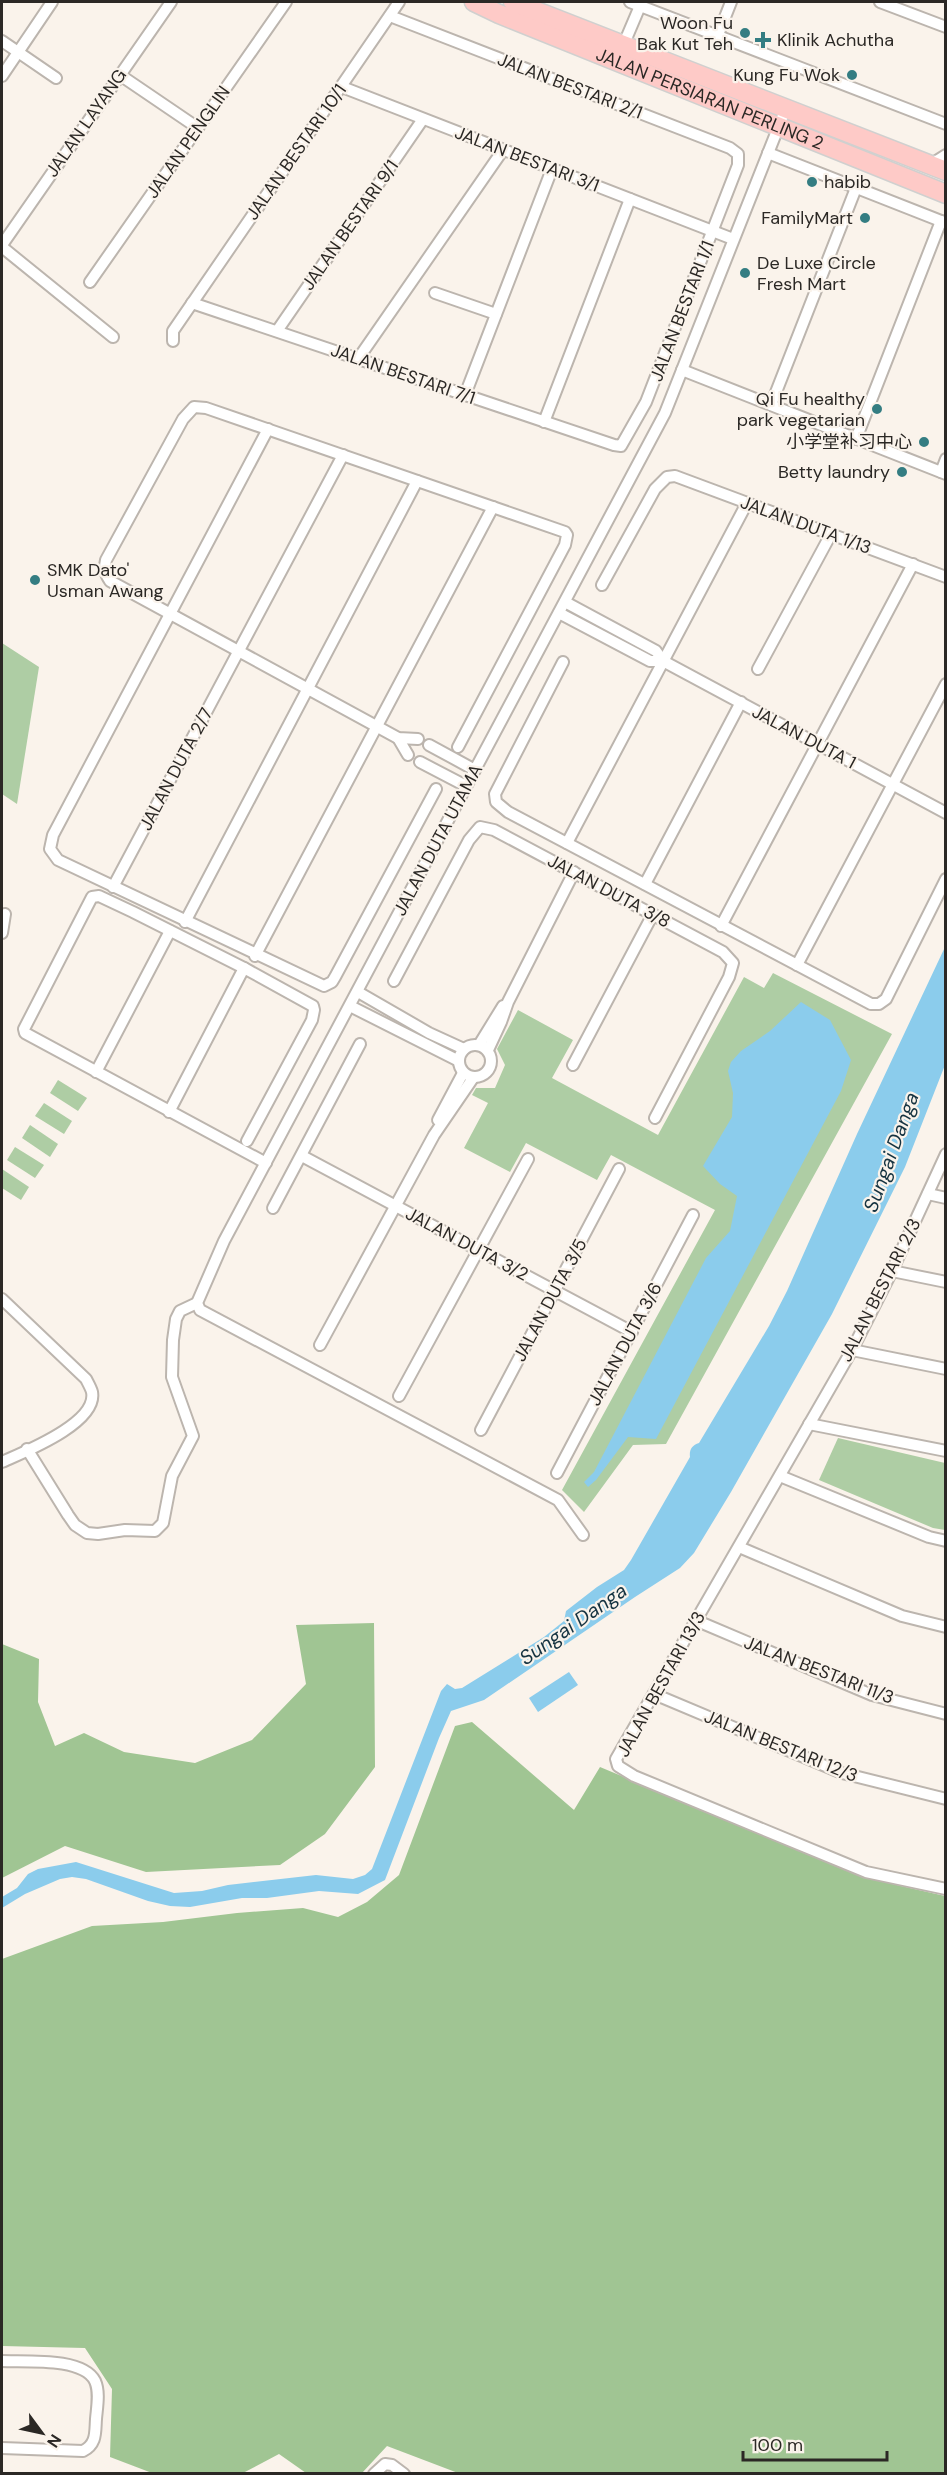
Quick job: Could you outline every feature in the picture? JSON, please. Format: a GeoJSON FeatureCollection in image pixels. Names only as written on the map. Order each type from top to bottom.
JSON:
{"type":"FeatureCollection","features":[{"type":"Feature","properties":{"kind":"main road","name":"JALAN PERSIARAN PERLING 2"},"geometry":{"type":"LineString","coordinates":[[474,2],[778,128],[945,194]]}},
{"type":"Feature","properties":{"kind":"main road","name":"JALAN PERSIARAN PERLING 2"},"geometry":{"type":"LineString","coordinates":[[513,2],[945,171]]}},
{"type":"Feature","properties":{"kind":"street"},"geometry":{"type":"LineString","coordinates":[[2,76],[52,2]]}},
{"type":"Feature","properties":{"kind":"street","name":"JALAN LAYANG"},"geometry":{"type":"LineString","coordinates":[[2,246],[171,2]]}},
{"type":"Feature","properties":{"kind":"street","name":"JALAN PENGLIN"},"geometry":{"type":"LineString","coordinates":[[90,282],[286,2]]}},
{"type":"Feature","properties":{"kind":"street","name":"JALAN BESTARI 10/1"},"geometry":{"type":"LineString","coordinates":[[173,341],[173,331],[399,2]]}},
{"type":"Feature","properties":{"kind":"street"},"geometry":{"type":"LineString","coordinates":[[718,35],[731,2]]}},
{"type":"Feature","properties":{"kind":"street"},"geometry":{"type":"LineString","coordinates":[[880,2],[945,27]]}},
{"type":"Feature","properties":{"kind":"street"},"geometry":{"type":"LineString","coordinates":[[623,46],[635,4],[945,124]]}},
{"type":"Feature","properties":{"kind":"street","name":"JALAN BESTARI 2/1"},"geometry":{"type":"LineString","coordinates":[[390,16],[730,148],[738,154],[738,165]]}},
{"type":"Feature","properties":{"kind":"street"},"geometry":{"type":"LineString","coordinates":[[2,41],[56,78]]}},
{"type":"Feature","properties":{"kind":"street"},"geometry":{"type":"LineString","coordinates":[[120,75],[198,128]]}},
{"type":"Feature","properties":{"kind":"street","name":"JALAN BESTARI 3/1"},"geometry":{"type":"LineString","coordinates":[[342,87],[734,239]]}},
{"type":"Feature","properties":{"kind":"street"},"geometry":{"type":"LineString","coordinates":[[786,108],[768,153],[943,222],[856,438]]}},
{"type":"Feature","properties":{"kind":"street","name":"JALAN BESTARI 9/1"},"geometry":{"type":"LineString","coordinates":[[277,331],[423,119]]}},
{"type":"Feature","properties":{"kind":"street"},"geometry":{"type":"LineString","coordinates":[[358,359],[503,150]]}},
{"type":"Feature","properties":{"kind":"street","name":"JALAN DUTA UTAMA"},"geometry":{"type":"LineString","coordinates":[[198,1306],[224,1241],[665,413],[768,153]]}},
{"type":"Feature","properties":{"kind":"street"},"geometry":{"type":"LineString","coordinates":[[923,162],[935,162],[945,155]]}},
{"type":"Feature","properties":{"kind":"street","name":"JALAN BESTARI 1/1"},"geometry":{"type":"LineString","coordinates":[[614,446],[621,446],[624,443],[646,402],[738,165]]}},
{"type":"Feature","properties":{"kind":"street"},"geometry":{"type":"LineString","coordinates":[[465,395],[552,169]]}},
{"type":"Feature","properties":{"kind":"street"},"geometry":{"type":"LineString","coordinates":[[771,405],[856,188]]}},
{"type":"Feature","properties":{"kind":"street"},"geometry":{"type":"LineString","coordinates":[[544,422],[630,199]]}},
{"type":"Feature","properties":{"kind":"street"},"geometry":{"type":"LineString","coordinates":[[2,246],[113,337]]}},
{"type":"Feature","properties":{"kind":"street"},"geometry":{"type":"LineString","coordinates":[[435,293],[496,314]]}},
{"type":"Feature","properties":{"kind":"street","name":"JALAN BESTARI 7/1"},"geometry":{"type":"LineString","coordinates":[[192,303],[614,446]]}},
{"type":"Feature","properties":{"kind":"street"},"geometry":{"type":"LineString","coordinates":[[682,370],[943,473],[945,459]]}},
{"type":"Feature","properties":{"kind":"street"},"geometry":{"type":"LineString","coordinates":[[418,739],[398,738],[110,581],[105,572],[105,566],[112,550],[183,419],[194,407],[206,408],[560,529],[567,535],[565,545],[458,747]]}},
{"type":"Feature","properties":{"kind":"street"},"geometry":{"type":"LineString","coordinates":[[268,429],[50,842],[50,849],[58,860],[255,956],[319,986],[324,986],[332,982],[436,789]]}},
{"type":"Feature","properties":{"kind":"street","name":"JALAN DUTA 2/7"},"geometry":{"type":"LineString","coordinates":[[114,887],[343,455]]}},
{"type":"Feature","properties":{"kind":"street","name":"JALAN DUTA 1/13"},"geometry":{"type":"LineString","coordinates":[[602,585],[655,489],[667,477],[675,476],[945,577]]}},
{"type":"Feature","properties":{"kind":"street"},"geometry":{"type":"LineString","coordinates":[[184,922],[417,481]]}},
{"type":"Feature","properties":{"kind":"street"},"geometry":{"type":"LineString","coordinates":[[567,843],[747,503]]}},
{"type":"Feature","properties":{"kind":"street"},"geometry":{"type":"LineString","coordinates":[[255,956],[493,507]]}},
{"type":"Feature","properties":{"kind":"street"},"geometry":{"type":"LineString","coordinates":[[758,669],[831,534]]}},
{"type":"Feature","properties":{"kind":"street"},"geometry":{"type":"LineString","coordinates":[[721,926],[913,564]]}},
{"type":"Feature","properties":{"kind":"street","name":"JALAN DUTA 1"},"geometry":{"type":"LineString","coordinates":[[565,602],[656,651],[663,661],[945,813]]}},
{"type":"Feature","properties":{"kind":"street","name":"JALAN DUTA 1"},"geometry":{"type":"LineString","coordinates":[[559,613],[650,661],[663,661]]}},
{"type":"Feature","properties":{"kind":"street"},"geometry":{"type":"LineString","coordinates":[[562,662],[495,794],[496,802],[508,813],[864,1001],[879,1004],[886,999],[945,879]]}},
{"type":"Feature","properties":{"kind":"street"},"geometry":{"type":"LineString","coordinates":[[797,966],[945,684]]}},
{"type":"Feature","properties":{"kind":"street"},"geometry":{"type":"LineString","coordinates":[[645,884],[741,702]]}},
{"type":"Feature","properties":{"kind":"street"},"geometry":{"type":"LineString","coordinates":[[398,738],[408,755]]}},
{"type":"Feature","properties":{"kind":"street"},"geometry":{"type":"LineString","coordinates":[[429,745],[475,770]]}},
{"type":"Feature","properties":{"kind":"street"},"geometry":{"type":"LineString","coordinates":[[420,762],[466,786]]}},
{"type":"Feature","properties":{"kind":"street","name":"JALAN DUTA 3/8"},"geometry":{"type":"LineString","coordinates":[[394,981],[470,840],[480,827],[494,830],[723,952],[733,963],[729,977],[655,1118]]}},
{"type":"Feature","properties":{"kind":"street"},"geometry":{"type":"LineString","coordinates":[[483,1047],[501,1022],[507,1002],[574,872]]}},
{"type":"Feature","properties":{"kind":"street"},"geometry":{"type":"LineString","coordinates":[[247,1141],[312,1020],[314,1010],[310,1003],[99,897],[92,897],[24,1029],[28,1036],[266,1163]]}},
{"type":"Feature","properties":{"kind":"street"},"geometry":{"type":"LineString","coordinates":[[2,933],[5,914]]}},
{"type":"Feature","properties":{"kind":"street"},"geometry":{"type":"LineString","coordinates":[[573,1065],[653,914]]}},
{"type":"Feature","properties":{"kind":"street"},"geometry":{"type":"LineString","coordinates":[[96,1072],[170,932]]}},
{"type":"Feature","properties":{"kind":"street"},"geometry":{"type":"LineString","coordinates":[[169,1112],[244,968]]}},
{"type":"Feature","properties":{"kind":"street"},"geometry":{"type":"LineString","coordinates":[[358,992],[429,1033],[464,1049]]}},
{"type":"Feature","properties":{"kind":"street"},"geometry":{"type":"LineString","coordinates":[[350,1005],[459,1061],[468,1075],[479,1077],[488,1071],[492,1061],[483,1047],[471,1045],[464,1049],[459,1061]]}},
{"type":"Feature","properties":{"kind":"street"},"geometry":{"type":"LineString","coordinates":[[273,1208],[360,1044]]}},
{"type":"Feature","properties":{"kind":"street"},"geometry":{"type":"LineString","coordinates":[[320,1346],[468,1075]]}},
{"type":"Feature","properties":{"kind":"street","name":"JALAN BESTARI 2/3"},"geometry":{"type":"LineString","coordinates":[[809,1424],[852,1350],[892,1271],[945,1154]]}},
{"type":"Feature","properties":{"kind":"street","name":"JALAN DUTA 3/2"},"geometry":{"type":"LineString","coordinates":[[302,1156],[632,1332]]}},
{"type":"Feature","properties":{"kind":"street"},"geometry":{"type":"LineString","coordinates":[[399,1396],[528,1159]]}},
{"type":"Feature","properties":{"kind":"street","name":"JALAN DUTA 3/5"},"geometry":{"type":"LineString","coordinates":[[481,1430],[619,1169]]}},
{"type":"Feature","properties":{"kind":"street"},"geometry":{"type":"LineString","coordinates":[[928,1194],[945,1198]]}},
{"type":"Feature","properties":{"kind":"street","name":"JALAN DUTA 3/6"},"geometry":{"type":"LineString","coordinates":[[557,1473],[693,1215]]}},
{"type":"Feature","properties":{"kind":"street"},"geometry":{"type":"LineString","coordinates":[[892,1271],[945,1282]]}},
{"type":"Feature","properties":{"kind":"street"},"geometry":{"type":"LineString","coordinates":[[2,1299],[86,1379],[93,1394],[90,1406],[81,1419],[63,1432],[2,1462]]}},
{"type":"Feature","properties":{"kind":"street"},"geometry":{"type":"LineString","coordinates":[[27,1449],[75,1525],[87,1533],[157,1530],[163,1523],[174,1471],[193,1436],[178,1400],[172,1377],[173,1340],[177,1317],[180,1311],[198,1306],[558,1500],[583,1535]]}},
{"type":"Feature","properties":{"kind":"street"},"geometry":{"type":"LineString","coordinates":[[852,1350],[945,1369]]}},
{"type":"Feature","properties":{"kind":"street"},"geometry":{"type":"LineString","coordinates":[[809,1424],[945,1451]]}},
{"type":"Feature","properties":{"kind":"street","name":"JALAN BESTARI 13/3"},"geometry":{"type":"LineString","coordinates":[[809,1424],[616,1760],[618,1766],[625,1772],[866,1872],[945,1889]]}},
{"type":"Feature","properties":{"kind":"street"},"geometry":{"type":"LineString","coordinates":[[780,1476],[929,1537],[945,1541]]}},
{"type":"Feature","properties":{"kind":"street"},"geometry":{"type":"LineString","coordinates":[[739,1547],[902,1616],[945,1627]]}},
{"type":"Feature","properties":{"kind":"street","name":"JALAN BESTARI 11/3"},"geometry":{"type":"LineString","coordinates":[[695,1620],[872,1695],[945,1713]]}},
{"type":"Feature","properties":{"kind":"street","name":"JALAN BESTARI 12/3"},"geometry":{"type":"LineString","coordinates":[[654,1694],[842,1773],[945,1799]]}},
{"type":"Feature","properties":{"kind":"street"},"geometry":{"type":"LineString","coordinates":[[2,2361],[77,2366],[90,2375],[95,2382],[97,2406],[95,2439],[92,2446],[83,2451],[2,2448]]}},
{"type":"Feature","properties":{"kind":"street"},"geometry":{"type":"LineString","coordinates":[[376,2471],[385,2464],[392,2465],[404,2474]]}},
{"type":"Feature","properties":{"kind":"green space"},"geometry":{"type":"Polygon","coordinates":[[[2,643],[39,667],[17,804],[2,794],[2,643]]]}},
{"type":"Feature","properties":{"kind":"green space"},"geometry":{"type":"Polygon","coordinates":[[[773,973],[892,1034],[666,1444],[633,1445],[584,1512],[562,1490],[715,1210],[611,1155],[597,1180],[526,1143],[510,1172],[464,1148],[488,1103],[472,1095],[476,1088],[495,1088],[505,1065],[497,1049],[518,1010],[573,1040],[552,1078],[658,1135],[744,977],[764,988],[773,973]]]}},
{"type":"Feature","properties":{"kind":"green space"},"geometry":{"type":"Polygon","coordinates":[[[58,1080],[87,1098],[78,1111],[50,1093],[58,1080]]]}},
{"type":"Feature","properties":{"kind":"green space"},"geometry":{"type":"Polygon","coordinates":[[[44,1103],[72,1121],[64,1134],[35,1116],[44,1103]]]}},
{"type":"Feature","properties":{"kind":"green space"},"geometry":{"type":"Polygon","coordinates":[[[30,1125],[58,1144],[50,1157],[22,1138],[30,1125]]]}},
{"type":"Feature","properties":{"kind":"green space"},"geometry":{"type":"Polygon","coordinates":[[[15,1147],[44,1165],[35,1178],[7,1160],[15,1147]]]}},
{"type":"Feature","properties":{"kind":"green space"},"geometry":{"type":"Polygon","coordinates":[[[2,1169],[29,1187],[21,1200],[2,1188],[2,1169]]]}},
{"type":"Feature","properties":{"kind":"green space"},"geometry":{"type":"Polygon","coordinates":[[[838,1438],[945,1463],[945,1530],[933,1528],[819,1480],[838,1438]]]}},
{"type":"Feature","properties":{"kind":"green space"},"geometry":{"type":"Polygon","coordinates":[[[374,1623],[375,1767],[325,1834],[280,1865],[146,1872],[65,1846],[2,1878],[2,1644],[39,1659],[38,1702],[55,1746],[84,1733],[124,1752],[195,1763],[252,1740],[306,1684],[296,1625],[374,1623]]]}},
{"type":"Feature","properties":{"kind":"green space"},"geometry":{"type":"Polygon","coordinates":[[[472,1722],[574,1810],[600,1767],[866,1878],[945,1896],[945,2473],[458,2473],[387,2446],[362,2473],[306,2473],[279,2454],[243,2473],[152,2473],[110,2457],[112,2389],[85,2348],[2,2346],[2,1959],[92,1926],[163,1922],[303,1908],[338,1917],[367,1902],[399,1875],[455,1726],[472,1722]]]}},
{"type":"Feature","properties":{"kind":"water","name":"Sungai Danga"},"geometry":{"type":"Polygon","coordinates":[[[945,947],[945,1065],[905,1167],[832,1314],[731,1492],[694,1553],[680,1568],[484,1700],[451,1711],[385,1880],[358,1894],[319,1891],[267,1898],[242,1898],[190,1907],[170,1906],[148,1901],[86,1879],[72,1877],[60,1879],[25,1894],[2,1908],[2,1897],[17,1888],[28,1874],[38,1869],[76,1862],[174,1893],[316,1875],[353,1879],[365,1875],[372,1869],[441,1691],[447,1684],[455,1689],[462,1688],[544,1637],[564,1621],[566,1611],[624,1570],[631,1560],[690,1457],[692,1448],[699,1443],[769,1326],[787,1291],[857,1134],[945,947]]]}},
{"type":"Feature","properties":{"kind":"water"},"geometry":{"type":"Polygon","coordinates":[[[801,1002],[830,1020],[851,1060],[841,1091],[656,1439],[628,1437],[596,1480],[588,1487],[584,1482],[594,1472],[706,1258],[730,1231],[737,1196],[720,1184],[703,1166],[732,1117],[733,1093],[728,1071],[731,1062],[741,1051],[770,1031],[801,1002]]]}},
{"type":"Feature","properties":{"kind":"water"},"geometry":{"type":"Polygon","coordinates":[[[569,1672],[578,1685],[538,1712],[529,1698],[569,1672]]]}},
{"type":"Feature","properties":{"kind":"place","name":"Woon Fu Bak Kut Teh"},"geometry":{"type":"Point","coordinates":[745,33]}},
{"type":"Feature","properties":{"kind":"place","name":"Klinik Achutha"},"geometry":{"type":"Point","coordinates":[763,40]}},
{"type":"Feature","properties":{"kind":"place","name":"Kung Fu Wok"},"geometry":{"type":"Point","coordinates":[852,75]}},
{"type":"Feature","properties":{"kind":"place","name":"habib"},"geometry":{"type":"Point","coordinates":[812,182]}},
{"type":"Feature","properties":{"kind":"place","name":"FamilyMart"},"geometry":{"type":"Point","coordinates":[865,218]}},
{"type":"Feature","properties":{"kind":"place","name":"De Luxe Circle Fresh Mart"},"geometry":{"type":"Point","coordinates":[745,273]}},
{"type":"Feature","properties":{"kind":"place","name":"Qi Fu healthy park vegetarian"},"geometry":{"type":"Point","coordinates":[877,409]}},
{"type":"Feature","properties":{"kind":"place","name":"小学堂补习中心"},"geometry":{"type":"Point","coordinates":[924,442]}},
{"type":"Feature","properties":{"kind":"place","name":"Betty laundry"},"geometry":{"type":"Point","coordinates":[902,472]}},
{"type":"Feature","properties":{"kind":"place","name":"SMK Dato' Usman Awang"},"geometry":{"type":"Point","coordinates":[35,580]}}]}
